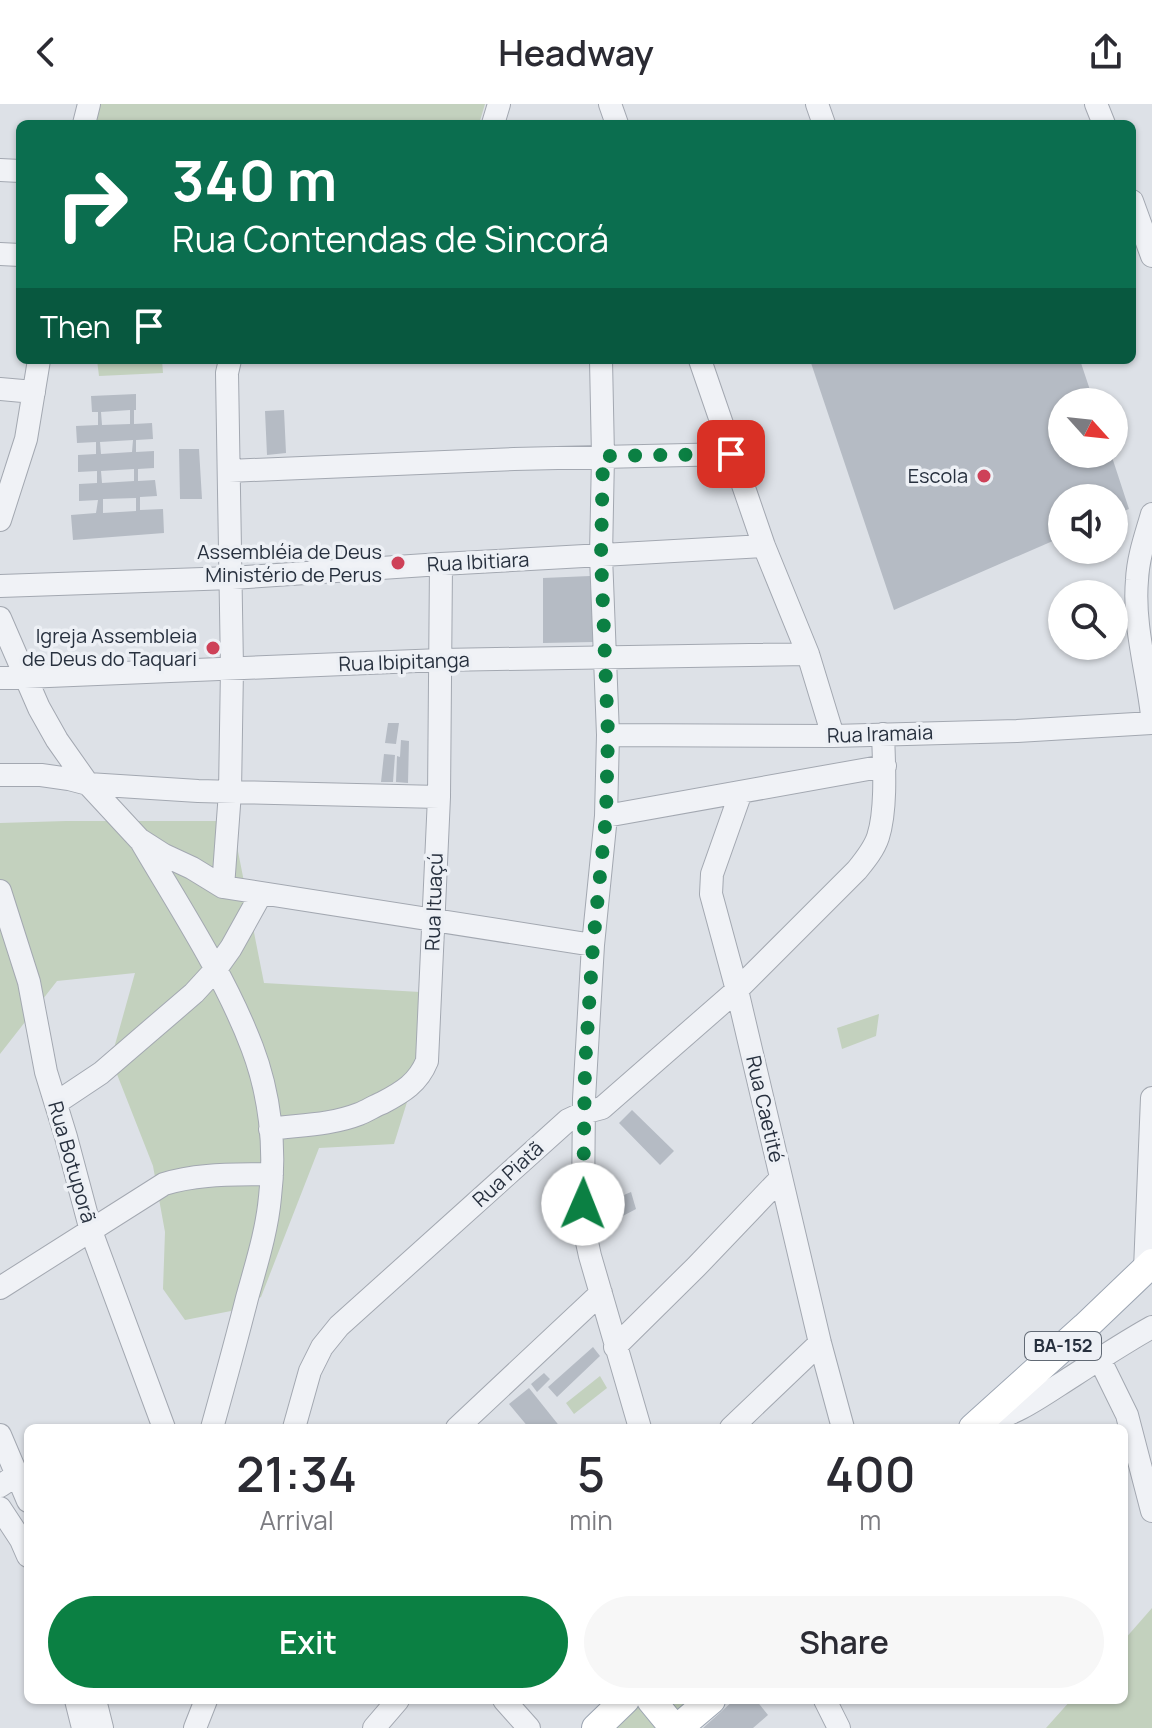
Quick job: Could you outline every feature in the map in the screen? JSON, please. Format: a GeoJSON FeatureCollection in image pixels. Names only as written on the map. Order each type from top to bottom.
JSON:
{"type":"FeatureCollection","features":[{"type":"Feature","properties":{"kind":"main road","name":"BA-152"},"geometry":{"type":"LineString","coordinates":[[978,1424],[1148,1266]]}},
{"type":"Feature","properties":{"kind":"main road"},"geometry":{"type":"LineString","coordinates":[[596,1728],[621,1704]]}},
{"type":"Feature","properties":{"kind":"main road"},"geometry":{"type":"LineString","coordinates":[[655,1704],[676,1728],[706,1704]]}},
{"type":"Feature","properties":{"kind":"street"},"geometry":{"type":"LineString","coordinates":[[1136,212],[1152,256]]}},
{"type":"Feature","properties":{"kind":"street"},"geometry":{"type":"LineString","coordinates":[[0,520],[8,470],[26,439],[38,364]]}},
{"type":"Feature","properties":{"kind":"street"},"geometry":{"type":"LineString","coordinates":[[601,364],[601,556],[608,735],[606,816],[593,945],[583,1113],[583,1204],[585,1233],[639,1424]]}},
{"type":"Feature","properties":{"kind":"street"},"geometry":{"type":"LineString","coordinates":[[701,364],[764,546],[808,654],[833,736]]}},
{"type":"Feature","properties":{"kind":"street"},"geometry":{"type":"LineString","coordinates":[[223,887],[230,792],[232,668],[228,367]]}},
{"type":"Feature","properties":{"kind":"street"},"geometry":{"type":"LineString","coordinates":[[0,389],[34,392]]}},
{"type":"Feature","properties":{"kind":"street"},"geometry":{"type":"LineString","coordinates":[[229,471],[731,454]]}},
{"type":"Feature","properties":{"kind":"street"},"geometry":{"type":"LineString","coordinates":[[1150,521],[1140,556],[1137,614],[1152,715]]}},
{"type":"Feature","properties":{"kind":"street","name":"Rua Ibitiara"},"geometry":{"type":"LineString","coordinates":[[0,586],[232,578],[764,546]]}},
{"type":"Feature","properties":{"kind":"street","name":"Rua Ituaçú"},"geometry":{"type":"LineString","coordinates":[[270,1129],[337,1121],[359,1114],[403,1092],[415,1082],[422,1072],[429,1050],[439,797],[441,564]]}},
{"type":"Feature","properties":{"kind":"street"},"geometry":{"type":"LineString","coordinates":[[0,618],[24,677],[57,740],[88,784],[139,839],[216,969],[252,1047],[264,1086],[270,1129],[270,1200],[259,1255],[213,1424]]}},
{"type":"Feature","properties":{"kind":"street","name":"Rua Ibipitanga"},"geometry":{"type":"LineString","coordinates":[[0,678],[441,660],[808,654]]}},
{"type":"Feature","properties":{"kind":"street","name":"Rua Iramaia"},"geometry":{"type":"LineString","coordinates":[[608,735],[833,736],[1017,731],[1152,723]]}},
{"type":"Feature","properties":{"kind":"street"},"geometry":{"type":"LineString","coordinates":[[606,816],[885,766],[883,734]]}},
{"type":"Feature","properties":{"kind":"street","name":"Rua Piatã"},"geometry":{"type":"LineString","coordinates":[[295,1424],[310,1371],[322,1347],[339,1326],[568,1120],[602,1108],[737,990],[844,885],[877,841],[882,820],[885,766]]}},
{"type":"Feature","properties":{"kind":"street"},"geometry":{"type":"LineString","coordinates":[[0,775],[41,775],[88,784],[230,792],[439,797]]}},
{"type":"Feature","properties":{"kind":"street","name":"Rua Caetité"},"geometry":{"type":"LineString","coordinates":[[741,792],[712,874],[711,894],[842,1424]]}},
{"type":"Feature","properties":{"kind":"street"},"geometry":{"type":"LineString","coordinates":[[139,839],[223,887],[593,945]]}},
{"type":"Feature","properties":{"kind":"street","name":"Rua Botuporã"},"geometry":{"type":"LineString","coordinates":[[0,891],[29,982],[43,1058],[91,1231],[163,1424]]}},
{"type":"Feature","properties":{"kind":"street"},"geometry":{"type":"LineString","coordinates":[[56,1103],[101,1073],[194,993],[231,948],[261,894]]}},
{"type":"Feature","properties":{"kind":"street"},"geometry":{"type":"LineString","coordinates":[[1148,1266],[1152,1098]]}},
{"type":"Feature","properties":{"kind":"street"},"geometry":{"type":"LineString","coordinates":[[0,1288],[164,1184],[201,1176],[272,1174]]}},
{"type":"Feature","properties":{"kind":"street"},"geometry":{"type":"LineString","coordinates":[[615,1347],[781,1178]]}},
{"type":"Feature","properties":{"kind":"street"},"geometry":{"type":"LineString","coordinates":[[581,1312],[581,1246],[585,1233]]}},
{"type":"Feature","properties":{"kind":"street"},"geometry":{"type":"LineString","coordinates":[[461,1424],[601,1293]]}},
{"type":"Feature","properties":{"kind":"street"},"geometry":{"type":"LineString","coordinates":[[983,1424],[1021,1409],[1152,1327]]}},
{"type":"Feature","properties":{"kind":"street"},"geometry":{"type":"LineString","coordinates":[[735,1424],[820,1343]]}},
{"type":"Feature","properties":{"kind":"street"},"geometry":{"type":"LineString","coordinates":[[1099,1358],[1127,1415],[1152,1511]]}},
{"type":"Feature","properties":{"kind":"street"},"geometry":{"type":"LineString","coordinates":[[0,1435],[9,1480],[24,1497]]}},
{"type":"Feature","properties":{"kind":"street"},"geometry":{"type":"LineString","coordinates":[[0,1508],[24,1547]]}},
{"type":"Feature","properties":{"kind":"street"},"geometry":{"type":"LineString","coordinates":[[77,1704],[83,1728]]}},
{"type":"Feature","properties":{"kind":"street"},"geometry":{"type":"LineString","coordinates":[[96,1704],[102,1728]]}},
{"type":"Feature","properties":{"kind":"street"},"geometry":{"type":"LineString","coordinates":[[195,1728],[204,1704]]}},
{"type":"Feature","properties":{"kind":"street"},"geometry":{"type":"LineString","coordinates":[[374,1728],[395,1704]]}},
{"type":"Feature","properties":{"kind":"street"},"geometry":{"type":"LineString","coordinates":[[508,1704],[529,1728]]}},
{"type":"Feature","properties":{"kind":"street"},"geometry":{"type":"LineString","coordinates":[[827,1704],[839,1728]]}},
{"type":"Feature","properties":{"kind":"green space"},"geometry":{"type":"Polygon","coordinates":[[[100,104],[485,104],[480,120],[96,120],[100,104]]]}},
{"type":"Feature","properties":{"kind":"green space"},"geometry":{"type":"Polygon","coordinates":[[[98,364],[162,364],[163,373],[99,376],[98,364]]]}},
{"type":"Feature","properties":{"kind":"green space"},"geometry":{"type":"Polygon","coordinates":[[[232,821],[264,983],[420,992],[421,1057],[394,1144],[319,1148],[261,1297],[231,1311],[185,1320],[163,1289],[165,1232],[153,1166],[111,1059],[135,973],[57,981],[0,1054],[0,823],[232,821]]]}},
{"type":"Feature","properties":{"kind":"green space"},"geometry":{"type":"Polygon","coordinates":[[[879,1014],[876,1036],[842,1049],[837,1028],[879,1014]]]}},
{"type":"Feature","properties":{"kind":"green space"},"geometry":{"type":"Polygon","coordinates":[[[600,1376],[607,1388],[574,1414],[566,1403],[600,1376]]]}},
{"type":"Feature","properties":{"kind":"green space"},"geometry":{"type":"Polygon","coordinates":[[[1152,1608],[1152,1728],[1046,1728],[1067,1704],[1128,1704],[1128,1635],[1152,1608]]]}},
{"type":"Feature","properties":{"kind":"green space"},"geometry":{"type":"Polygon","coordinates":[[[632,1704],[693,1704],[667,1728],[606,1728],[632,1704]]]}},
{"type":"Feature","properties":{"kind":"building","name":"Escola"},"geometry":{"type":"Polygon","coordinates":[[[811,364],[1081,364],[1089,388],[1048,388],[1048,468],[1116,468],[1121,484],[1048,484],[1048,543],[894,610],[811,364]]]}},
{"type":"Feature","properties":{"kind":"building"},"geometry":{"type":"Polygon","coordinates":[[[136,394],[134,424],[152,423],[153,439],[136,440],[136,452],[154,451],[154,468],[138,469],[138,481],[155,480],[157,496],[140,497],[140,510],[163,509],[164,533],[73,540],[71,515],[96,513],[98,500],[79,501],[79,484],[97,483],[97,471],[78,472],[78,455],[96,454],[96,442],[77,443],[76,426],[98,425],[98,412],[92,412],[91,396],[136,394]],[[130,410],[101,412],[102,425],[130,424],[130,410]],[[133,440],[100,442],[101,454],[132,452],[133,440]],[[134,469],[101,471],[102,483],[134,481],[134,469]],[[136,498],[103,499],[103,513],[136,511],[136,498]]]}},
{"type":"Feature","properties":{"kind":"building"},"geometry":{"type":"Polygon","coordinates":[[[284,410],[286,453],[267,455],[265,411],[284,410]]]}},
{"type":"Feature","properties":{"kind":"building"},"geometry":{"type":"Polygon","coordinates":[[[179,449],[199,449],[202,499],[180,499],[179,449]]]}},
{"type":"Feature","properties":{"kind":"building"},"geometry":{"type":"Polygon","coordinates":[[[590,576],[594,642],[543,643],[543,578],[590,576]]]}},
{"type":"Feature","properties":{"kind":"building"},"geometry":{"type":"Polygon","coordinates":[[[388,723],[399,723],[396,744],[385,743],[388,723]]]}},
{"type":"Feature","properties":{"kind":"building"},"geometry":{"type":"Polygon","coordinates":[[[401,740],[409,741],[408,783],[396,782],[401,740]]]}},
{"type":"Feature","properties":{"kind":"building"},"geometry":{"type":"Polygon","coordinates":[[[384,754],[395,755],[393,782],[381,782],[384,754]]]}},
{"type":"Feature","properties":{"kind":"building"},"geometry":{"type":"Polygon","coordinates":[[[632,1110],[674,1151],[660,1165],[619,1123],[632,1110]]]}},
{"type":"Feature","properties":{"kind":"building"},"geometry":{"type":"Polygon","coordinates":[[[631,1192],[636,1209],[619,1218],[619,1224],[595,1237],[593,1229],[598,1225],[593,1208],[631,1192]]]}},
{"type":"Feature","properties":{"kind":"building"},"geometry":{"type":"Polygon","coordinates":[[[593,1347],[600,1356],[557,1397],[548,1387],[593,1347]]]}},
{"type":"Feature","properties":{"kind":"building"},"geometry":{"type":"Polygon","coordinates":[[[544,1373],[550,1379],[537,1392],[531,1384],[544,1373]]]}},
{"type":"Feature","properties":{"kind":"building"},"geometry":{"type":"Polygon","coordinates":[[[529,1388],[558,1424],[526,1424],[509,1404],[529,1388]]]}},
{"type":"Feature","properties":{"kind":"building"},"geometry":{"type":"Polygon","coordinates":[[[730,1704],[759,1704],[768,1715],[753,1728],[703,1728],[730,1704]]]}},
{"type":"Feature","properties":{"kind":"place","name":"Escola"},"geometry":{"type":"Point","coordinates":[984,476]}},
{"type":"Feature","properties":{"kind":"place","name":"Assembléia de Deus Ministério de Perus"},"geometry":{"type":"Point","coordinates":[398,563]}},
{"type":"Feature","properties":{"kind":"place","name":"Igreja Assembleia de Deus do Taquari"},"geometry":{"type":"Point","coordinates":[213,648]}},
{"type":"Feature","properties":{"kind":"route"},"geometry":{"type":"LineString","coordinates":[[583,1204],[585,1066],[606,816],[608,735],[601,556],[603,456],[731,454]]}}]}
